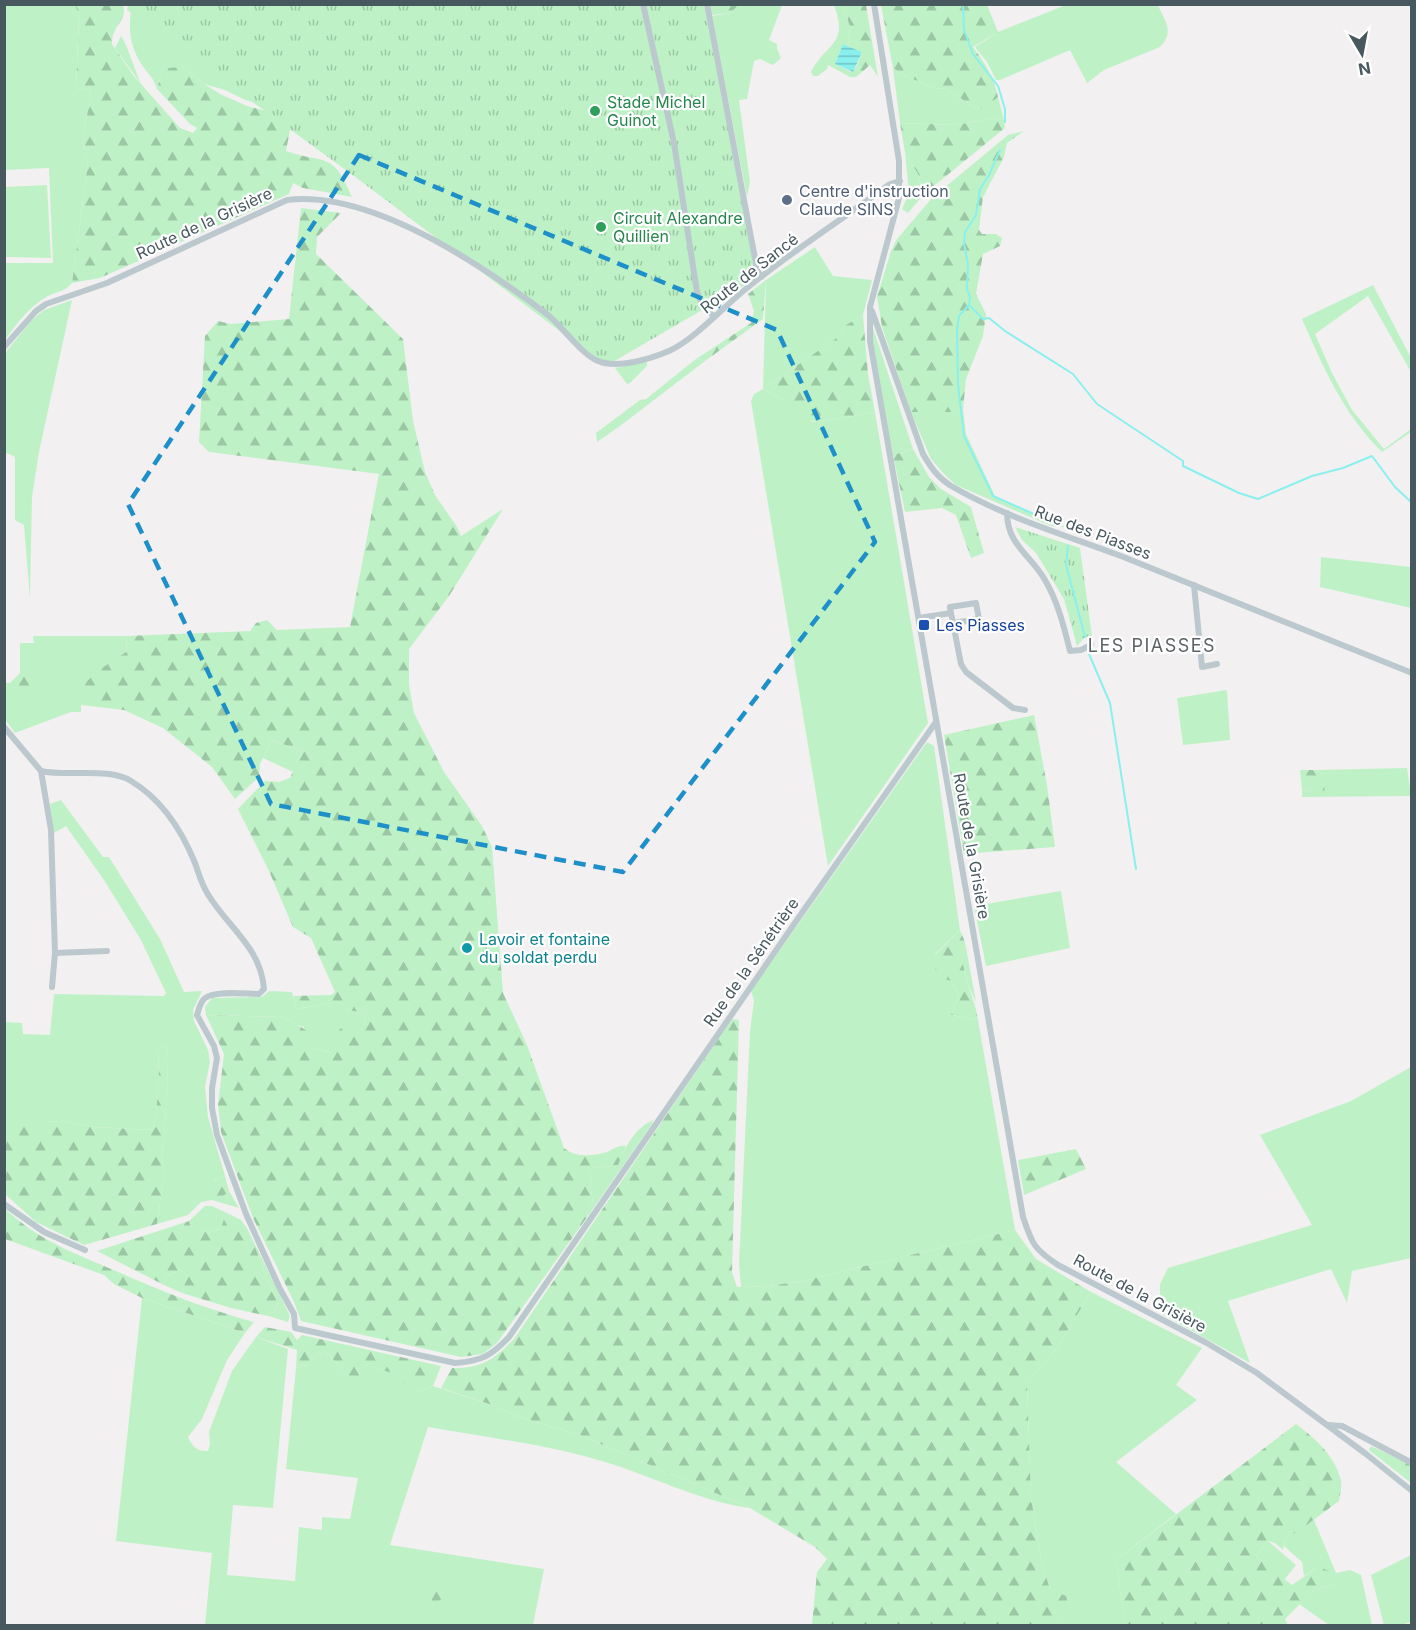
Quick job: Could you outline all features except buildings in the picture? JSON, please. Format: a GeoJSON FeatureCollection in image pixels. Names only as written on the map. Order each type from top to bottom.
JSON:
{"type":"FeatureCollection","features":[{"type":"Feature","properties":{"kind":"street"},"geometry":{"type":"LineString","coordinates":[[641,4],[646,15],[674,142],[697,292],[701,302],[714,317]]}},
{"type":"Feature","properties":{"kind":"street"},"geometry":{"type":"LineString","coordinates":[[707,4],[757,269],[761,277]]}},
{"type":"Feature","properties":{"kind":"street","name":"Route de la Grisière"},"geometry":{"type":"LineString","coordinates":[[874,4],[899,161],[900,181],[899,198],[870,307],[870,341],[1023,1217],[1031,1240],[1039,1253],[1058,1265],[1205,1342],[1257,1373],[1412,1491]]}},
{"type":"Feature","properties":{"kind":"street","name":"Route de Sancé"},"geometry":{"type":"LineString","coordinates":[[606,363],[630,362],[667,352],[685,341],[761,277],[890,184],[900,181]]}},
{"type":"Feature","properties":{"kind":"street","name":"Route de la Grisière"},"geometry":{"type":"LineString","coordinates":[[4,347],[36,310],[46,304],[107,284],[286,200],[304,198],[323,199],[378,214],[426,237],[484,271],[550,317],[597,361],[606,363]]}},
{"type":"Feature","properties":{"kind":"street","name":"Rue des Piasses"},"geometry":{"type":"LineString","coordinates":[[870,307],[906,410],[930,467],[940,479],[1007,513],[1412,673]]}},
{"type":"Feature","properties":{"kind":"street"},"geometry":{"type":"LineString","coordinates":[[1007,513],[1007,526],[1019,550],[1041,573],[1057,605],[1070,651],[1081,650],[1091,645],[1090,641]]}},
{"type":"Feature","properties":{"kind":"street"},"geometry":{"type":"LineString","coordinates":[[1194,585],[1202,667],[1217,664]]}},
{"type":"Feature","properties":{"kind":"street"},"geometry":{"type":"LineString","coordinates":[[953,622],[979,619],[976,603],[950,607],[961,664],[966,672],[1013,708],[1025,710]]}},
{"type":"Feature","properties":{"kind":"street"},"geometry":{"type":"LineString","coordinates":[[919,618],[951,613]]}},
{"type":"Feature","properties":{"kind":"street","name":"Rue de la Sénétrière"},"geometry":{"type":"LineString","coordinates":[[41,771],[56,775],[78,772],[105,774],[129,779],[154,797],[184,841],[210,899],[248,944],[259,964],[264,989],[259,994],[212,994],[204,998],[197,1015],[214,1046],[217,1058],[212,1088],[212,1108],[218,1135],[246,1214],[280,1289],[294,1314],[295,1328],[449,1362],[476,1361],[494,1353],[509,1337],[936,722]]}},
{"type":"Feature","properties":{"kind":"street"},"geometry":{"type":"LineString","coordinates":[[4,727],[41,771],[51,830],[55,953],[52,987]]}},
{"type":"Feature","properties":{"kind":"street"},"geometry":{"type":"LineString","coordinates":[[55,953],[107,951]]}},
{"type":"Feature","properties":{"kind":"street"},"geometry":{"type":"LineString","coordinates":[[4,1204],[44,1232],[85,1251]]}},
{"type":"Feature","properties":{"kind":"street"},"geometry":{"type":"LineString","coordinates":[[1328,1425],[1342,1426],[1412,1463]]}},
{"type":"Feature","properties":{"kind":"highlighted area"},"geometry":{"type":"Polygon","coordinates":[[[359,155],[777,330],[875,542],[623,872],[271,804],[128,504],[359,155]]]}},
{"type":"Feature","properties":{"kind":"green space"},"geometry":{"type":"Polygon","coordinates":[[[128,4],[710,5],[757,278],[606,366],[358,179],[127,10],[128,4]]]}},
{"type":"Feature","properties":{"kind":"green space"},"geometry":{"type":"Polygon","coordinates":[[[710,4],[739,5],[730,13],[712,15],[710,4]]]}},
{"type":"Feature","properties":{"kind":"green space"},"geometry":{"type":"Polygon","coordinates":[[[5,5],[75,5],[79,15],[76,88],[91,90],[84,133],[88,162],[72,283],[66,289],[48,296],[29,310],[5,340],[5,263],[53,263],[49,168],[5,170],[5,5]]]}},
{"type":"Feature","properties":{"kind":"green space"},"geometry":{"type":"Polygon","coordinates":[[[75,5],[123,5],[123,17],[113,34],[112,44],[133,75],[180,128],[193,133],[197,128],[190,124],[157,89],[161,76],[168,68],[183,67],[222,95],[247,106],[277,114],[291,125],[286,151],[320,159],[333,165],[352,197],[303,188],[293,183],[289,194],[100,278],[72,283],[88,162],[84,133],[91,90],[76,88],[79,15],[75,5]]]}},
{"type":"Feature","properties":{"kind":"green space"},"geometry":{"type":"Polygon","coordinates":[[[132,5],[268,106],[245,100],[225,90],[204,84],[183,67],[161,76],[157,89],[134,51],[130,28],[132,5]]]}},
{"type":"Feature","properties":{"kind":"green space"},"geometry":{"type":"Polygon","coordinates":[[[739,5],[782,5],[769,40],[777,44],[781,58],[773,65],[760,59],[754,61],[747,99],[739,100],[750,182],[747,197],[712,16],[730,13],[739,5]]]}},
{"type":"Feature","properties":{"kind":"green space"},"geometry":{"type":"Polygon","coordinates":[[[834,5],[843,5],[850,27],[848,46],[843,44],[835,64],[851,72],[856,67],[861,73],[856,77],[850,77],[828,65],[827,69],[818,76],[813,76],[811,72],[838,36],[838,18],[834,5]]]}},
{"type":"Feature","properties":{"kind":"green space"},"geometry":{"type":"Polygon","coordinates":[[[843,5],[866,5],[878,77],[870,65],[861,73],[856,67],[862,52],[848,46],[850,27],[843,5]]]}},
{"type":"Feature","properties":{"kind":"green space"},"geometry":{"type":"Polygon","coordinates":[[[881,5],[987,5],[998,32],[973,47],[994,83],[998,97],[986,107],[976,108],[946,89],[933,88],[893,68],[881,5]]]}},
{"type":"Feature","properties":{"kind":"green space"},"geometry":{"type":"Polygon","coordinates":[[[1066,5],[1158,5],[1166,22],[1167,36],[1160,47],[1104,70],[1087,83],[1070,50],[996,80],[987,62],[975,47],[998,32],[1066,5]]]}},
{"type":"Feature","properties":{"kind":"green space"},"geometry":{"type":"Polygon","coordinates":[[[121,36],[126,45],[141,84],[115,48],[121,36]]]}},
{"type":"Feature","properties":{"kind":"green space"},"geometry":{"type":"Polygon","coordinates":[[[893,68],[933,88],[946,89],[976,108],[986,106],[998,97],[1004,120],[993,118],[956,125],[900,123],[893,68]]]}},
{"type":"Feature","properties":{"kind":"green space"},"geometry":{"type":"Polygon","coordinates":[[[993,118],[1004,120],[1005,128],[924,194],[918,174],[905,152],[900,123],[956,125],[993,118]]]}},
{"type":"Feature","properties":{"kind":"green space"},"geometry":{"type":"Polygon","coordinates":[[[1024,131],[1007,143],[1004,157],[983,197],[979,230],[982,234],[996,234],[1002,238],[1000,246],[983,254],[976,294],[986,314],[983,336],[966,379],[963,409],[951,412],[911,412],[882,327],[877,297],[891,251],[897,239],[932,198],[1008,135],[1024,131]]]}},
{"type":"Feature","properties":{"kind":"green space"},"geometry":{"type":"Polygon","coordinates":[[[905,152],[918,174],[924,194],[908,213],[902,209],[909,193],[905,152]]]}},
{"type":"Feature","properties":{"kind":"green space"},"geometry":{"type":"Polygon","coordinates":[[[47,185],[51,258],[5,257],[5,187],[47,185]]]}},
{"type":"Feature","properties":{"kind":"green space"},"geometry":{"type":"Polygon","coordinates":[[[301,208],[341,213],[317,237],[316,254],[403,339],[413,421],[425,472],[435,495],[461,536],[503,509],[449,596],[409,649],[409,685],[414,713],[444,772],[482,826],[492,847],[503,993],[527,1045],[564,1148],[579,1155],[591,1155],[626,1146],[618,1165],[594,1168],[591,1171],[590,1184],[593,1203],[586,1212],[588,1216],[497,1343],[483,1354],[461,1357],[301,1321],[253,1218],[221,1132],[218,1105],[224,1054],[206,1015],[284,1017],[311,1035],[308,1047],[329,1052],[332,1038],[341,1028],[358,1033],[366,1022],[363,1013],[349,1010],[338,1002],[296,1009],[293,996],[331,995],[335,992],[311,938],[293,927],[269,871],[238,809],[265,781],[279,782],[290,778],[302,751],[272,740],[260,764],[259,777],[235,799],[212,767],[163,728],[124,710],[81,705],[83,685],[99,670],[126,652],[127,636],[250,631],[256,623],[267,620],[277,630],[350,627],[379,474],[209,452],[199,442],[205,336],[218,321],[231,324],[289,319],[301,208]]]}},
{"type":"Feature","properties":{"kind":"green space"},"geometry":{"type":"Polygon","coordinates":[[[815,247],[833,276],[872,280],[863,315],[846,325],[838,337],[763,389],[766,280],[815,247]]]}},
{"type":"Feature","properties":{"kind":"green space"},"geometry":{"type":"Polygon","coordinates":[[[766,280],[763,319],[705,361],[696,359],[751,323],[754,311],[748,294],[766,280]]]}},
{"type":"Feature","properties":{"kind":"green space"},"geometry":{"type":"Polygon","coordinates":[[[1373,285],[1411,358],[1411,372],[1368,296],[1315,334],[1352,410],[1384,449],[1411,429],[1411,432],[1382,452],[1345,406],[1302,319],[1373,285]]]}},
{"type":"Feature","properties":{"kind":"green space"},"geometry":{"type":"Polygon","coordinates":[[[72,300],[39,452],[32,497],[30,599],[24,525],[15,520],[15,457],[5,452],[5,353],[32,320],[44,310],[72,300]]]}},
{"type":"Feature","properties":{"kind":"green space"},"geometry":{"type":"Polygon","coordinates":[[[863,315],[868,374],[875,412],[815,422],[800,416],[786,401],[763,389],[838,337],[846,325],[863,315]]]}},
{"type":"Feature","properties":{"kind":"green space"},"geometry":{"type":"Polygon","coordinates":[[[873,328],[913,449],[893,455],[873,343],[873,328]]]}},
{"type":"Feature","properties":{"kind":"green space"},"geometry":{"type":"Polygon","coordinates":[[[696,359],[705,361],[597,442],[596,433],[640,400],[646,399],[696,359]]]}},
{"type":"Feature","properties":{"kind":"green space"},"geometry":{"type":"Polygon","coordinates":[[[647,362],[647,366],[627,384],[615,368],[647,362]]]}},
{"type":"Feature","properties":{"kind":"green space"},"geometry":{"type":"Polygon","coordinates":[[[763,389],[786,401],[812,422],[875,412],[928,723],[828,866],[751,401],[754,394],[763,389]]]}},
{"type":"Feature","properties":{"kind":"green space"},"geometry":{"type":"Polygon","coordinates":[[[963,409],[966,434],[995,496],[1065,527],[1051,526],[956,485],[931,459],[911,412],[950,412],[963,409]]]}},
{"type":"Feature","properties":{"kind":"green space"},"geometry":{"type":"Polygon","coordinates":[[[913,449],[929,477],[941,489],[971,507],[984,553],[971,558],[956,515],[942,508],[905,512],[893,455],[913,449]]]}},
{"type":"Feature","properties":{"kind":"green space"},"geometry":{"type":"Polygon","coordinates":[[[1015,527],[1080,548],[1092,636],[1084,638],[1077,646],[1064,599],[1036,553],[1022,540],[1015,527]]]}},
{"type":"Feature","properties":{"kind":"green space"},"geometry":{"type":"Polygon","coordinates":[[[1321,557],[1411,567],[1411,608],[1320,587],[1321,557]]]}},
{"type":"Feature","properties":{"kind":"green space"},"geometry":{"type":"Polygon","coordinates":[[[33,636],[127,636],[126,652],[92,677],[81,705],[81,712],[71,712],[15,733],[5,719],[5,683],[10,683],[18,691],[39,685],[20,673],[20,643],[34,643],[33,636]]]}},
{"type":"Feature","properties":{"kind":"green space"},"geometry":{"type":"Polygon","coordinates":[[[20,673],[40,685],[35,692],[18,691],[10,683],[20,673]]]}},
{"type":"Feature","properties":{"kind":"green space"},"geometry":{"type":"Polygon","coordinates":[[[1227,690],[1230,740],[1183,745],[1177,698],[1227,690]]]}},
{"type":"Feature","properties":{"kind":"green space"},"geometry":{"type":"Polygon","coordinates":[[[1034,715],[1047,785],[1055,847],[964,854],[944,735],[1034,715]]]}},
{"type":"Feature","properties":{"kind":"green space"},"geometry":{"type":"Polygon","coordinates":[[[272,740],[302,751],[293,772],[263,758],[272,740]]]}},
{"type":"Feature","properties":{"kind":"green space"},"geometry":{"type":"Polygon","coordinates":[[[927,742],[934,746],[960,930],[935,954],[959,995],[951,1015],[978,1020],[1015,1230],[802,1281],[741,1287],[739,1264],[750,1031],[754,1000],[751,991],[927,742]]]}},
{"type":"Feature","properties":{"kind":"green space"},"geometry":{"type":"Polygon","coordinates":[[[1407,768],[1411,796],[1302,797],[1302,790],[1312,793],[1323,774],[1313,770],[1407,768]]]}},
{"type":"Feature","properties":{"kind":"green space"},"geometry":{"type":"Polygon","coordinates":[[[1300,770],[1313,770],[1323,774],[1325,794],[1302,790],[1300,770]]]}},
{"type":"Feature","properties":{"kind":"green space"},"geometry":{"type":"Polygon","coordinates":[[[61,800],[103,857],[109,857],[160,939],[184,992],[202,991],[193,1010],[194,1021],[208,1050],[210,1062],[205,1087],[208,1117],[225,1176],[214,1181],[226,1194],[229,1191],[239,1208],[212,1200],[201,1202],[188,1215],[157,1224],[164,1175],[162,1157],[168,1083],[166,1045],[158,1047],[159,1083],[154,1130],[94,1127],[47,1121],[5,1121],[5,1022],[22,1023],[23,1034],[50,1035],[54,994],[164,996],[166,993],[141,940],[104,880],[66,826],[54,833],[50,804],[61,800]]]}},
{"type":"Feature","properties":{"kind":"green space"},"geometry":{"type":"Polygon","coordinates":[[[1061,891],[1070,948],[986,966],[974,906],[1061,891]]]}},
{"type":"Feature","properties":{"kind":"green space"},"geometry":{"type":"Polygon","coordinates":[[[960,930],[965,942],[964,971],[978,1020],[951,1015],[959,995],[951,981],[936,976],[935,955],[960,930]]]}},
{"type":"Feature","properties":{"kind":"green space"},"geometry":{"type":"Polygon","coordinates":[[[965,942],[976,1002],[963,965],[965,942]]]}},
{"type":"Feature","properties":{"kind":"green space"},"geometry":{"type":"Polygon","coordinates":[[[269,991],[292,992],[296,1009],[338,1002],[349,1010],[363,1013],[366,1022],[358,1033],[332,1038],[330,1052],[307,1047],[304,1027],[284,1017],[206,1015],[205,1007],[212,998],[262,997],[269,991]]]}},
{"type":"Feature","properties":{"kind":"green space"},"geometry":{"type":"Polygon","coordinates":[[[732,1019],[739,1020],[732,1272],[737,1287],[769,1286],[802,1281],[1015,1230],[1036,1259],[1091,1292],[1057,1348],[1027,1383],[1031,1497],[1041,1560],[1050,1589],[1066,1596],[1071,1613],[1057,1625],[812,1625],[817,1572],[827,1559],[815,1547],[750,1508],[580,1435],[516,1416],[441,1388],[452,1368],[463,1368],[487,1361],[514,1339],[732,1019]]]}},
{"type":"Feature","properties":{"kind":"green space"},"geometry":{"type":"Polygon","coordinates":[[[166,1045],[168,1083],[162,1157],[164,1175],[157,1224],[84,1245],[36,1222],[5,1194],[5,1121],[47,1121],[94,1127],[154,1130],[159,1083],[158,1047],[166,1045]]]}},
{"type":"Feature","properties":{"kind":"green space"},"geometry":{"type":"Polygon","coordinates":[[[1411,1067],[1411,1258],[1352,1271],[1347,1303],[1331,1269],[1228,1301],[1250,1363],[1160,1313],[1160,1284],[1168,1268],[1312,1225],[1260,1135],[1351,1101],[1411,1067]]]}},
{"type":"Feature","properties":{"kind":"green space"},"geometry":{"type":"Polygon","coordinates":[[[653,1120],[588,1216],[586,1212],[593,1203],[590,1184],[591,1171],[594,1168],[618,1165],[631,1139],[653,1120]]]}},
{"type":"Feature","properties":{"kind":"green space"},"geometry":{"type":"Polygon","coordinates":[[[1076,1149],[1086,1169],[1024,1195],[1018,1160],[1076,1149]]]}},
{"type":"Feature","properties":{"kind":"green space"},"geometry":{"type":"Polygon","coordinates":[[[225,1176],[229,1191],[220,1197],[209,1197],[210,1186],[225,1176]]]}},
{"type":"Feature","properties":{"kind":"green space"},"geometry":{"type":"Polygon","coordinates":[[[205,1206],[212,1206],[229,1214],[224,1219],[221,1228],[208,1233],[191,1228],[189,1221],[205,1206]]]}},
{"type":"Feature","properties":{"kind":"green space"},"geometry":{"type":"Polygon","coordinates":[[[5,1209],[31,1230],[72,1252],[150,1286],[254,1322],[245,1333],[142,1298],[114,1284],[104,1275],[5,1239],[5,1209]]]}},
{"type":"Feature","properties":{"kind":"green space"},"geometry":{"type":"Polygon","coordinates":[[[229,1214],[241,1220],[248,1230],[278,1304],[275,1311],[268,1316],[231,1308],[182,1293],[187,1276],[182,1270],[167,1275],[164,1285],[97,1251],[189,1221],[191,1228],[208,1233],[221,1228],[224,1219],[229,1214]]]}},
{"type":"Feature","properties":{"kind":"green space"},"geometry":{"type":"Polygon","coordinates":[[[248,1230],[290,1316],[288,1322],[268,1316],[275,1311],[278,1304],[248,1230]]]}},
{"type":"Feature","properties":{"kind":"green space"},"geometry":{"type":"Polygon","coordinates":[[[182,1270],[187,1276],[182,1293],[164,1285],[167,1275],[182,1270]]]}},
{"type":"Feature","properties":{"kind":"green space"},"geometry":{"type":"Polygon","coordinates":[[[1091,1292],[1202,1348],[1176,1385],[1197,1400],[1116,1462],[1176,1514],[1116,1560],[1125,1625],[1057,1625],[1070,1613],[1050,1589],[1041,1560],[1031,1497],[1027,1383],[1057,1348],[1091,1292]]]}},
{"type":"Feature","properties":{"kind":"green space"},"geometry":{"type":"Polygon","coordinates":[[[142,1298],[245,1333],[227,1360],[202,1419],[188,1437],[193,1446],[198,1449],[208,1451],[209,1432],[232,1371],[256,1337],[288,1349],[273,1508],[233,1505],[227,1575],[295,1581],[299,1527],[322,1530],[322,1517],[350,1519],[358,1478],[286,1469],[296,1368],[307,1365],[321,1352],[326,1352],[349,1376],[365,1365],[400,1375],[419,1391],[433,1386],[489,1404],[516,1416],[580,1435],[750,1508],[711,1500],[577,1454],[428,1427],[390,1545],[544,1569],[533,1625],[205,1625],[212,1553],[116,1541],[142,1298]]]}},
{"type":"Feature","properties":{"kind":"green space"},"geometry":{"type":"Polygon","coordinates":[[[265,1327],[291,1332],[297,1340],[302,1335],[441,1366],[433,1386],[419,1391],[404,1383],[399,1375],[365,1365],[362,1378],[349,1376],[326,1352],[321,1352],[307,1365],[296,1368],[297,1350],[256,1337],[265,1327]]]}},
{"type":"Feature","properties":{"kind":"green space"},"geometry":{"type":"Polygon","coordinates":[[[1296,1424],[1317,1442],[1335,1464],[1341,1481],[1339,1501],[1300,1530],[1285,1538],[1283,1550],[1275,1543],[1268,1541],[1256,1556],[1292,1585],[1318,1567],[1336,1573],[1335,1585],[1315,1589],[1285,1619],[1288,1625],[1125,1625],[1116,1560],[1296,1424]]]}},
{"type":"Feature","properties":{"kind":"green space"},"geometry":{"type":"Polygon","coordinates":[[[1371,1446],[1411,1465],[1411,1483],[1369,1450],[1371,1446]]]}},
{"type":"Feature","properties":{"kind":"green space"},"geometry":{"type":"Polygon","coordinates":[[[1314,1520],[1336,1573],[1350,1570],[1361,1575],[1372,1625],[1329,1625],[1299,1604],[1315,1589],[1335,1585],[1318,1567],[1304,1576],[1302,1562],[1284,1546],[1285,1538],[1314,1520]]]}},
{"type":"Feature","properties":{"kind":"green space"},"geometry":{"type":"Polygon","coordinates":[[[1268,1541],[1296,1565],[1284,1580],[1256,1556],[1268,1541]]]}},
{"type":"Feature","properties":{"kind":"green space"},"geometry":{"type":"Polygon","coordinates":[[[1411,1555],[1411,1622],[1384,1625],[1371,1575],[1411,1555]]]}},
{"type":"Feature","properties":{"kind":"green space"},"geometry":{"type":"Polygon","coordinates":[[[442,1579],[448,1586],[446,1592],[441,1599],[432,1602],[428,1595],[431,1580],[442,1579]]]}},
{"type":"Feature","properties":{"kind":"water"},"geometry":{"type":"Polygon","coordinates":[[[843,44],[862,52],[853,72],[835,64],[843,44]]]}},
{"type":"Feature","properties":{"kind":"waterway"},"geometry":{"type":"LineString","coordinates":[[963,4],[964,30],[973,54],[998,86],[1005,109],[1005,122]]}},
{"type":"Feature","properties":{"kind":"waterway"},"geometry":{"type":"LineString","coordinates":[[1000,150],[980,189],[976,215],[965,232],[964,244],[968,264],[967,289],[970,298],[969,305],[959,316],[957,330],[958,385],[964,436],[993,496],[1059,525]]}},
{"type":"Feature","properties":{"kind":"waterway"},"geometry":{"type":"LineString","coordinates":[[969,305],[983,319],[989,318],[1005,331],[1073,374],[1097,404],[1183,461],[1183,466],[1239,493],[1258,499],[1312,476],[1343,468],[1372,456],[1395,487],[1412,503]]}},
{"type":"Feature","properties":{"kind":"waterway"},"geometry":{"type":"LineString","coordinates":[[1068,546],[1066,565],[1085,637]]}},
{"type":"Feature","properties":{"kind":"waterway"},"geometry":{"type":"LineString","coordinates":[[1089,654],[1110,703],[1136,869]]}},
{"type":"Feature","properties":{"kind":"place","name":"Stade Michel Guinot"},"geometry":{"type":"Point","coordinates":[595,111]}},
{"type":"Feature","properties":{"kind":"place","name":"Centre d'instruction Claude SINS"},"geometry":{"type":"Point","coordinates":[787,200]}},
{"type":"Feature","properties":{"kind":"place","name":"Circuit Alexandre Quillien"},"geometry":{"type":"Point","coordinates":[601,227]}},
{"type":"Feature","properties":{"kind":"place","name":"Les Piasses"},"geometry":{"type":"Point","coordinates":[924,625]}},
{"type":"Feature","properties":{"kind":"place","name":"Lavoir et fontaine du soldat perdu"},"geometry":{"type":"Point","coordinates":[467,948]}},
{"type":"Feature","properties":{"kind":"district","name":"LES PIASSES"},"geometry":{"type":"Point","coordinates":[1152,646]}}]}
